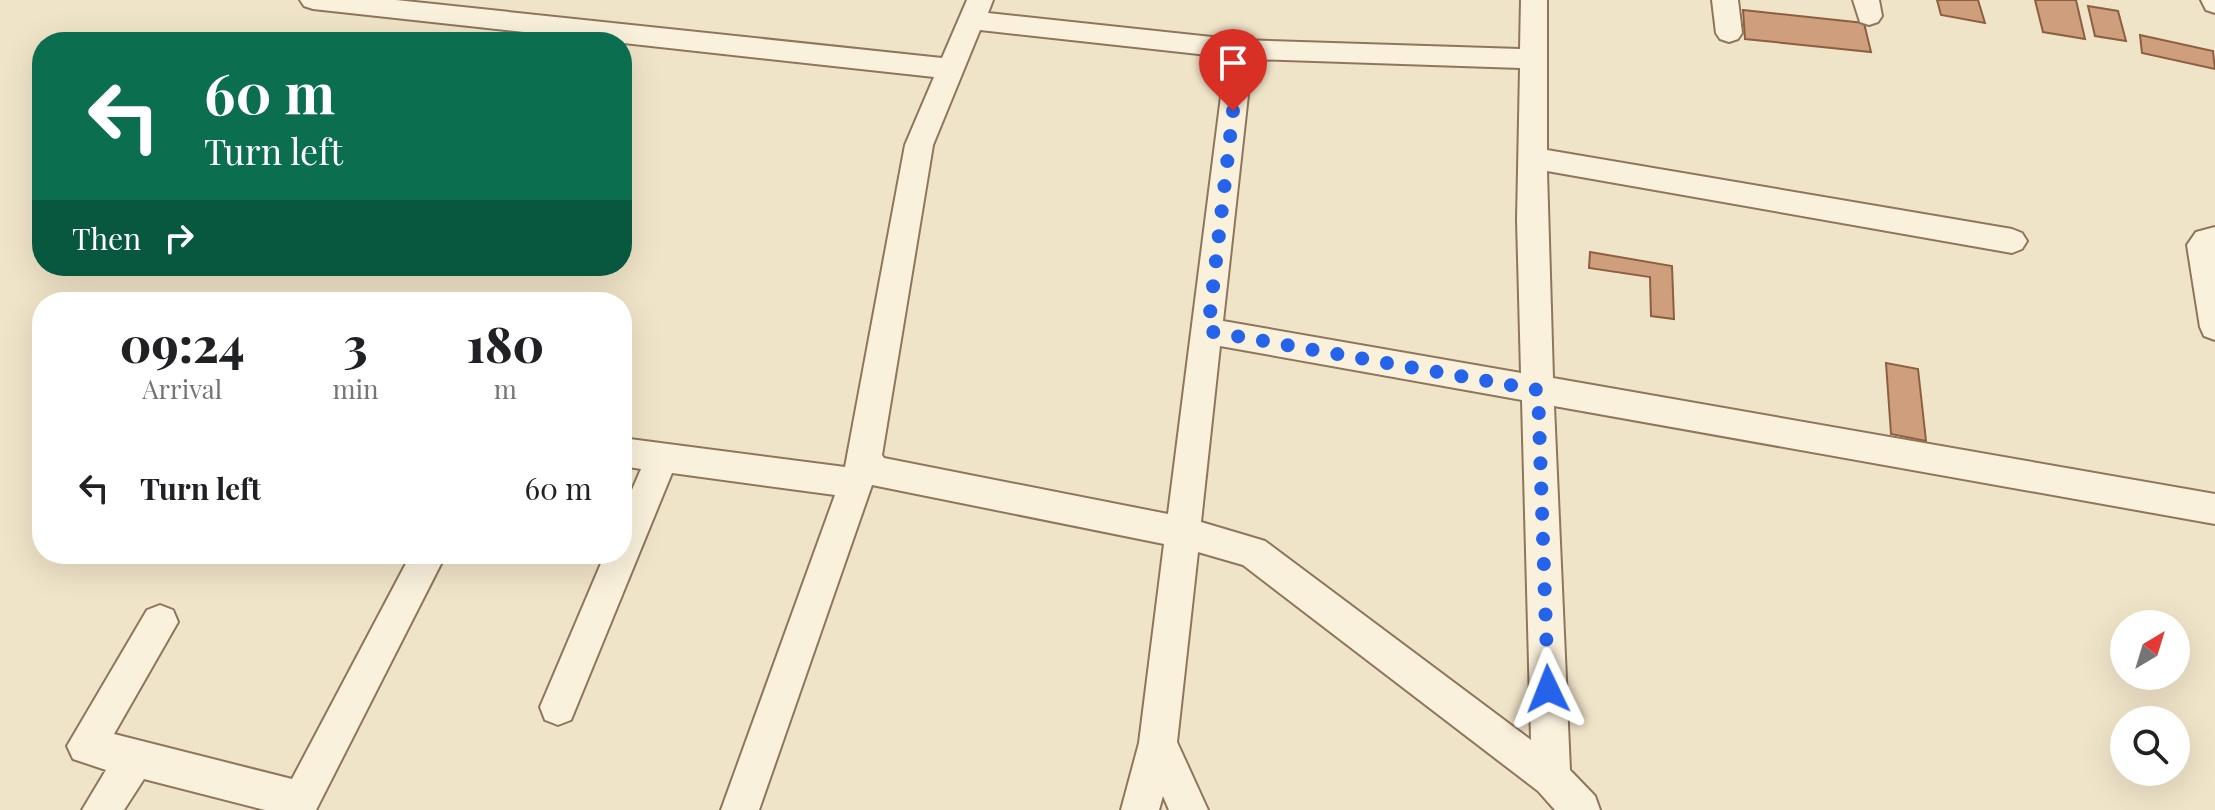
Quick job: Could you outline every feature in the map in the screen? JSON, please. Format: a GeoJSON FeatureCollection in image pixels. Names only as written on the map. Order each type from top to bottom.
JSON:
{"type":"FeatureCollection","features":[{"type":"Feature","properties":{"kind":"street"},"geometry":{"type":"LineString","coordinates":[[313,0],[609,32]]}},
{"type":"Feature","properties":{"kind":"street"},"geometry":{"type":"LineString","coordinates":[[1534,0],[1533,158],[1538,390],[1551,778]]}},
{"type":"Feature","properties":{"kind":"street"},"geometry":{"type":"LineString","coordinates":[[1725,0],[1729,33]]}},
{"type":"Feature","properties":{"kind":"street"},"geometry":{"type":"LineString","coordinates":[[740,810],[860,470],[919,145],[976,10],[1240,49],[1533,59]]}},
{"type":"Feature","properties":{"kind":"street"},"geometry":{"type":"LineString","coordinates":[[632,34],[951,69]]}},
{"type":"Feature","properties":{"kind":"street"},"geometry":{"type":"LineString","coordinates":[[1140,810],[1158,743],[1240,49]]}},
{"type":"Feature","properties":{"kind":"street"},"geometry":{"type":"LineString","coordinates":[[1533,158],[2012,241]]}},
{"type":"Feature","properties":{"kind":"street"},"geometry":{"type":"LineString","coordinates":[[2215,239],[2206,240],[2202,245],[2215,327]]}},
{"type":"Feature","properties":{"kind":"street"},"geometry":{"type":"LineString","coordinates":[[1208,331],[2215,509]]}},
{"type":"Feature","properties":{"kind":"street"},"geometry":{"type":"LineString","coordinates":[[632,453],[874,471],[1183,532],[1253,552],[1551,778],[1581,810]]}},
{"type":"Feature","properties":{"kind":"street"},"geometry":{"type":"LineString","coordinates":[[632,530],[662,457]]}},
{"type":"Feature","properties":{"kind":"street"},"geometry":{"type":"LineString","coordinates":[[160,622],[86,746],[301,800],[424,564]]}},
{"type":"Feature","properties":{"kind":"street"},"geometry":{"type":"LineString","coordinates":[[558,707],[618,564]]}},
{"type":"Feature","properties":{"kind":"street"},"geometry":{"type":"LineString","coordinates":[[1158,743],[1189,810]]}},
{"type":"Feature","properties":{"kind":"street"},"geometry":{"type":"LineString","coordinates":[[101,810],[136,758]]}},
{"type":"Feature","properties":{"kind":"building"},"geometry":{"type":"Polygon","coordinates":[[[1937,0],[1978,0],[1985,23],[1941,15],[1937,0]]]}},
{"type":"Feature","properties":{"kind":"building"},"geometry":{"type":"Polygon","coordinates":[[[2035,0],[2076,0],[2085,39],[2043,32],[2035,0]]]}},
{"type":"Feature","properties":{"kind":"building"},"geometry":{"type":"Polygon","coordinates":[[[2088,6],[2118,11],[2126,41],[2095,36],[2088,6]]]}},
{"type":"Feature","properties":{"kind":"building"},"geometry":{"type":"Polygon","coordinates":[[[1743,10],[1864,23],[1871,52],[1745,39],[1743,10]]]}},
{"type":"Feature","properties":{"kind":"building"},"geometry":{"type":"Polygon","coordinates":[[[2140,35],[2213,51],[2215,69],[2142,53],[2140,35]]]}},
{"type":"Feature","properties":{"kind":"building"},"geometry":{"type":"Polygon","coordinates":[[[1590,252],[1672,266],[1674,319],[1651,316],[1650,277],[1589,268],[1590,252]]]}},
{"type":"Feature","properties":{"kind":"building"},"geometry":{"type":"Polygon","coordinates":[[[1886,363],[1918,369],[1926,441],[1891,434],[1886,363]]]}},
{"type":"Feature","properties":{"kind":"route"},"geometry":{"type":"LineString","coordinates":[[1233,111],[1208,331],[1538,390],[1548,689]]}}]}
